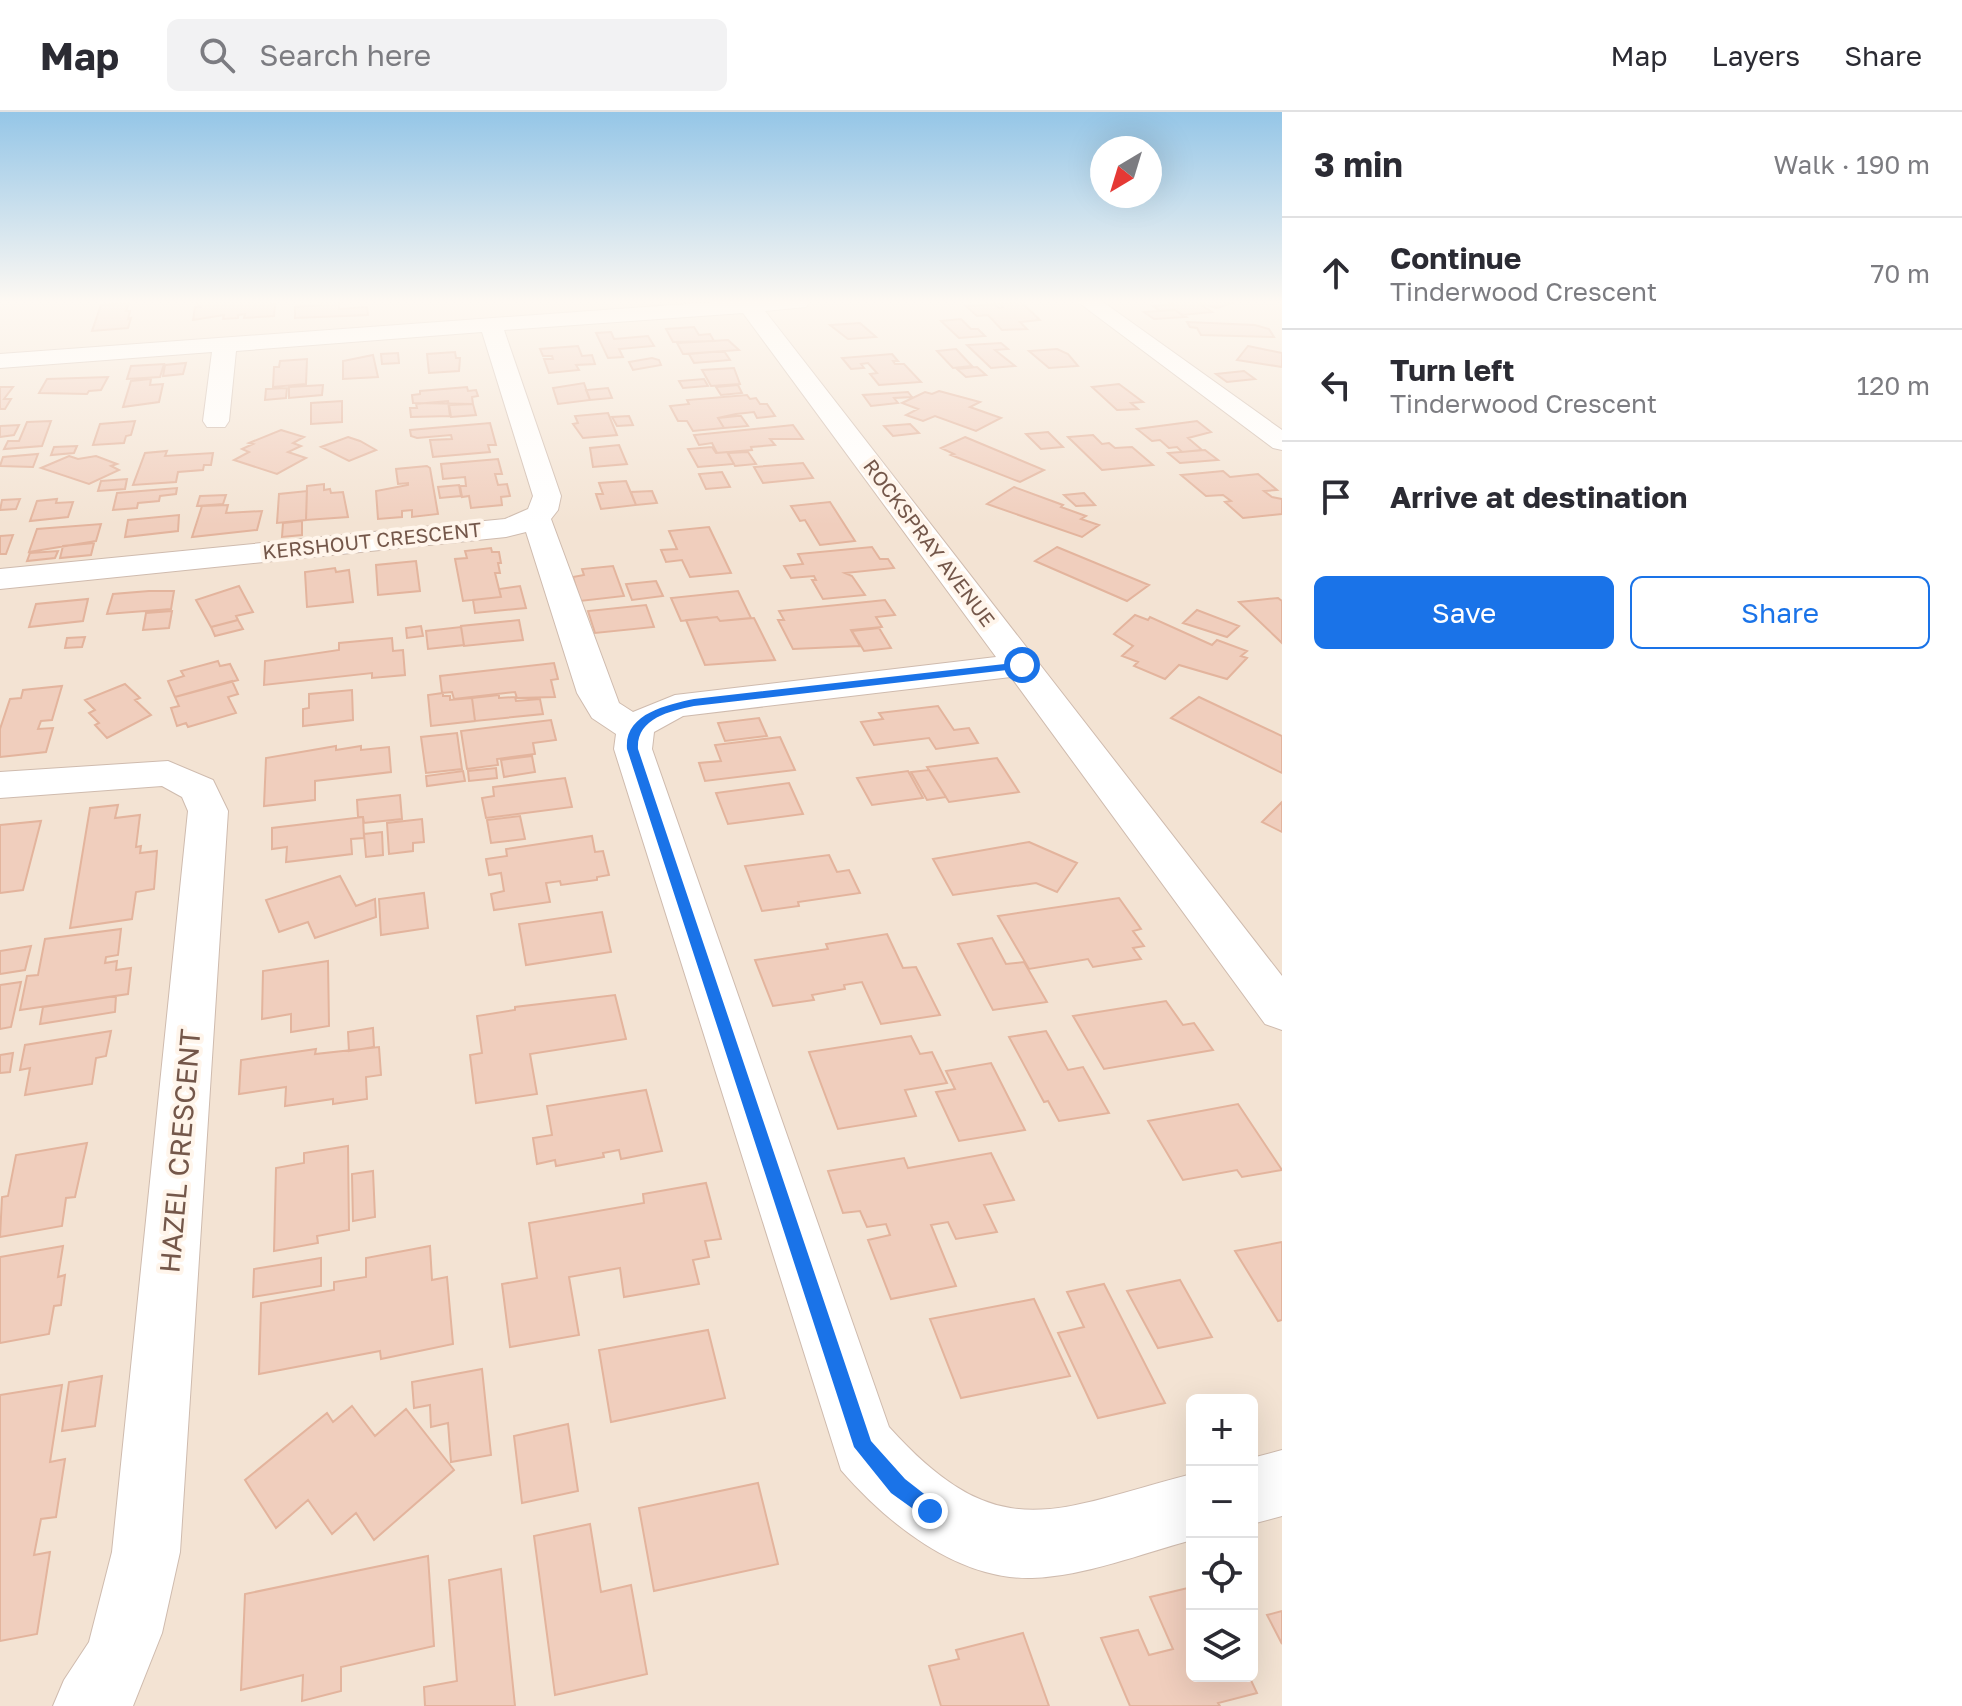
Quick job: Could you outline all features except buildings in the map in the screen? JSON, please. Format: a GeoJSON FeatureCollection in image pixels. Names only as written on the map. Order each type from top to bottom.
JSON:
{"type":"FeatureCollection","features":[{"type":"Feature","properties":{"kind":"street"},"geometry":{"type":"LineString","coordinates":[[216,421],[221,376]]}},
{"type":"Feature","properties":{"kind":"street"},"geometry":{"type":"LineString","coordinates":[[508,376],[547,496],[544,511],[536,518],[595,693],[605,710],[635,729]]}},
{"type":"Feature","properties":{"kind":"street","name":"ROCKSPRAY AVENUE"},"geometry":{"type":"LineString","coordinates":[[803,376],[1282,1011]]}},
{"type":"Feature","properties":{"kind":"street"},"geometry":{"type":"LineString","coordinates":[[1192,376],[1282,442]]}},
{"type":"Feature","properties":{"kind":"street","name":"KERSHOUT CRESCENT"},"geometry":{"type":"LineString","coordinates":[[0,579],[506,528],[536,518]]}},
{"type":"Feature","properties":{"kind":"street"},"geometry":{"type":"LineString","coordinates":[[635,729],[658,714],[694,703],[1022,665]]}},
{"type":"Feature","properties":{"kind":"street"},"geometry":{"type":"LineString","coordinates":[[635,729],[633,749],[864,1447],[898,1486],[930,1511],[966,1531],[1012,1544],[1063,1540],[1186,1509]]}},
{"type":"Feature","properties":{"kind":"street","name":"HAZEL CRESCENT"},"geometry":{"type":"LineString","coordinates":[[0,785],[168,773],[199,789],[208,811],[146,1552],[129,1632],[106,1686],[90,1706]]}},
{"type":"Feature","properties":{"kind":"street"},"geometry":{"type":"LineString","coordinates":[[1258,1489],[1282,1483]]}},
{"type":"Feature","properties":{"kind":"shaded area"},"geometry":{"type":"Polygon","coordinates":[[[0,376],[1282,376],[1282,1706],[0,1706],[0,376]]]}},
{"type":"Feature","properties":{"kind":"route"},"geometry":{"type":"LineString","coordinates":[[930,1511],[898,1486],[864,1447],[632,739],[635,729],[644,720],[675,706],[1022,665]]}}]}
